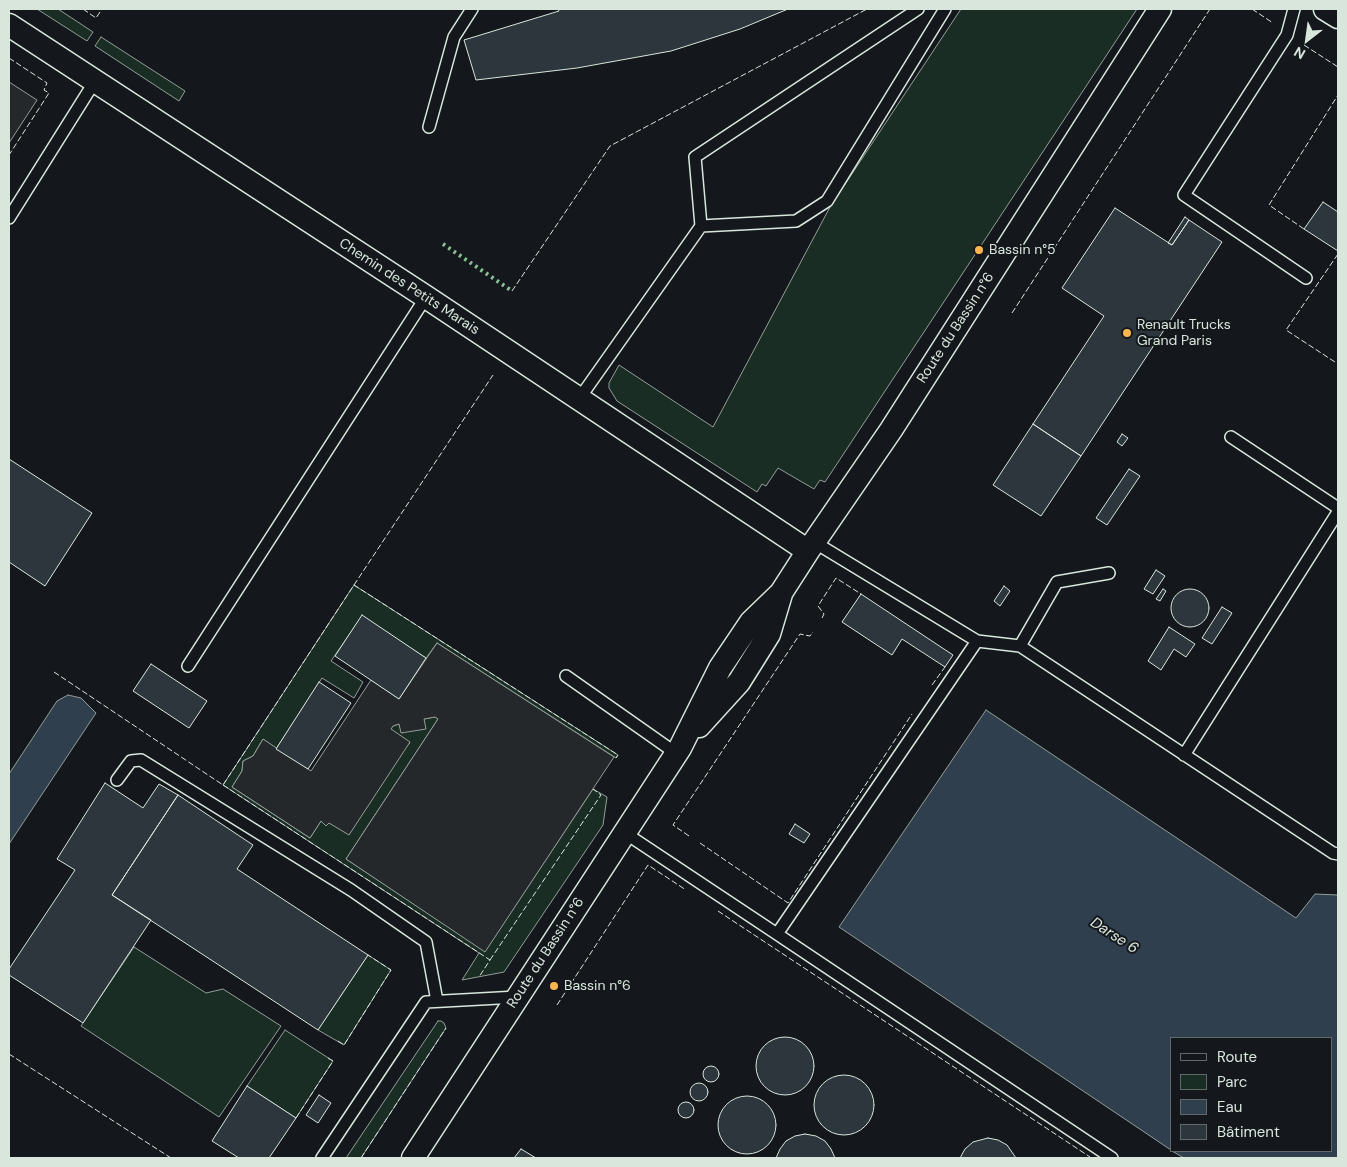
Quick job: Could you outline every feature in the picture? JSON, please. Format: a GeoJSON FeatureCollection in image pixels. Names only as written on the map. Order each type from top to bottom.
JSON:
{"type":"FeatureCollection","features":[{"type":"Feature","properties":{"kind":"street","name":"Route du Bassin n°6"},"geometry":{"type":"LineString","coordinates":[[413,1158],[678,751],[720,668],[750,622],[781,593],[891,430],[1160,9]]}},
{"type":"Feature","properties":{"kind":"street"},"geometry":{"type":"LineString","coordinates":[[1325,9],[1338,18]]}},
{"type":"Feature","properties":{"kind":"street","name":"Chemin des Petits Marais"},"geometry":{"type":"LineString","coordinates":[[9,25],[579,399],[811,546]]}},
{"type":"Feature","properties":{"kind":"lane"},"geometry":{"type":"LineString","coordinates":[[428,127],[454,37],[472,9]]}},
{"type":"Feature","properties":{"kind":"lane"},"geometry":{"type":"LineString","coordinates":[[579,399],[701,226],[695,157],[918,9]]}},
{"type":"Feature","properties":{"kind":"lane"},"geometry":{"type":"LineString","coordinates":[[701,226],[796,221],[827,201],[946,9]]}},
{"type":"Feature","properties":{"kind":"lane"},"geometry":{"type":"LineString","coordinates":[[1294,9],[1287,35],[1184,195],[1306,278]]}},
{"type":"Feature","properties":{"kind":"lane"},"geometry":{"type":"LineString","coordinates":[[9,218],[95,81]]}},
{"type":"Feature","properties":{"kind":"lane"},"geometry":{"type":"LineString","coordinates":[[188,666],[426,297]]}},
{"type":"Feature","properties":{"kind":"lane"},"geometry":{"type":"LineString","coordinates":[[1184,755],[1338,510],[1231,437]]}},
{"type":"Feature","properties":{"kind":"lane"},"geometry":{"type":"LineString","coordinates":[[811,546],[977,641],[1020,646],[1333,853],[1338,854]]}},
{"type":"Feature","properties":{"kind":"lane"},"geometry":{"type":"LineString","coordinates":[[1020,646],[1057,582],[1109,573]]}},
{"type":"Feature","properties":{"kind":"lane"},"geometry":{"type":"LineString","coordinates":[[777,934],[977,641]]}},
{"type":"Feature","properties":{"kind":"lane"},"geometry":{"type":"LineString","coordinates":[[566,676],[678,751]]}},
{"type":"Feature","properties":{"kind":"lane"},"geometry":{"type":"LineString","coordinates":[[116,780],[131,761],[141,760],[366,900],[426,942],[438,1001]]}},
{"type":"Feature","properties":{"kind":"lane"},"geometry":{"type":"LineString","coordinates":[[625,833],[1112,1158]]}},
{"type":"Feature","properties":{"kind":"lane"},"geometry":{"type":"LineString","coordinates":[[322,1158],[426,1002],[517,997]]}},
{"type":"Feature","properties":{"kind":"green space"},"geometry":{"type":"Polygon","coordinates":[[[37,9],[58,9],[93,32],[87,41],[37,9]]]}},
{"type":"Feature","properties":{"kind":"green space"},"geometry":{"type":"Polygon","coordinates":[[[961,9],[1137,9],[825,482],[820,480],[814,489],[778,468],[766,486],[762,484],[757,492],[617,401],[609,388],[609,383],[619,365],[713,427],[830,207],[961,9]]]}},
{"type":"Feature","properties":{"kind":"green space"},"geometry":{"type":"Polygon","coordinates":[[[101,37],[185,91],[179,101],[95,46],[101,37]]]}},
{"type":"Feature","properties":{"kind":"green space"},"geometry":{"type":"Polygon","coordinates":[[[354,585],[618,755],[616,758],[437,643],[426,658],[362,616],[331,661],[363,682],[354,698],[322,678],[276,749],[263,739],[253,756],[243,761],[242,771],[232,787],[310,838],[321,821],[328,822],[410,743],[390,729],[393,726],[399,724],[402,733],[424,719],[435,717],[438,719],[346,859],[485,951],[593,789],[607,797],[603,825],[504,972],[462,980],[479,953],[223,785],[354,585]]]}},
{"type":"Feature","properties":{"kind":"green space"},"geometry":{"type":"Polygon","coordinates":[[[134,947],[206,993],[223,989],[281,1026],[219,1117],[81,1026],[134,947]]]}},
{"type":"Feature","properties":{"kind":"green space"},"geometry":{"type":"Polygon","coordinates":[[[368,955],[391,970],[344,1045],[318,1030],[368,955]]]}},
{"type":"Feature","properties":{"kind":"green space"},"geometry":{"type":"Polygon","coordinates":[[[438,1021],[444,1023],[446,1028],[361,1158],[346,1158],[438,1021]]]}},
{"type":"Feature","properties":{"kind":"green space"},"geometry":{"type":"Polygon","coordinates":[[[285,1030],[333,1061],[296,1118],[247,1086],[285,1030]]]}},
{"type":"Feature","properties":{"kind":"shaded area"},"geometry":{"type":"Polygon","coordinates":[[[9,82],[37,100],[9,143],[9,82]]]}},
{"type":"Feature","properties":{"kind":"shaded area"},"geometry":{"type":"Polygon","coordinates":[[[437,643],[614,757],[485,952],[346,859],[438,719],[435,717],[424,719],[426,729],[401,733],[399,724],[393,726],[391,729],[410,742],[349,835],[329,823],[326,826],[321,821],[310,838],[232,787],[242,771],[243,761],[253,756],[263,739],[311,771],[371,680],[399,699],[437,643]]]}},
{"type":"Feature","properties":{"kind":"water"},"geometry":{"type":"Polygon","coordinates":[[[68,695],[81,698],[96,713],[9,844],[9,774],[57,701],[68,695]]]}},
{"type":"Feature","properties":{"kind":"water","name":"Darse 6"},"geometry":{"type":"Polygon","coordinates":[[[986,710],[1296,918],[1315,894],[1338,895],[1338,1158],[1184,1158],[1174,1152],[1332,1152],[1332,1037],[1170,1037],[1170,1149],[839,927],[986,710]]]}},
{"type":"Feature","properties":{"kind":"building"},"geometry":{"type":"Polygon","coordinates":[[[558,9],[788,9],[740,29],[671,51],[577,68],[476,80],[464,40],[559,11],[558,9]]]}},
{"type":"Feature","properties":{"kind":"building"},"geometry":{"type":"Polygon","coordinates":[[[1323,202],[1338,212],[1338,251],[1304,229],[1323,202]]]}},
{"type":"Feature","properties":{"kind":"building","name":"Renault Trucks Grand Paris"},"geometry":{"type":"Polygon","coordinates":[[[1115,208],[1172,245],[1189,220],[1222,242],[1081,456],[1033,424],[1104,316],[1062,288],[1115,208]]]}},
{"type":"Feature","properties":{"kind":"building"},"geometry":{"type":"Polygon","coordinates":[[[1185,217],[1189,220],[1172,245],[1168,243],[1185,217]]]}},
{"type":"Feature","properties":{"kind":"building"},"geometry":{"type":"Polygon","coordinates":[[[1033,424],[1081,456],[1041,516],[993,485],[1033,424]]]}},
{"type":"Feature","properties":{"kind":"building"},"geometry":{"type":"Polygon","coordinates":[[[1122,434],[1128,438],[1122,446],[1117,442],[1122,434]]]}},
{"type":"Feature","properties":{"kind":"building"},"geometry":{"type":"Polygon","coordinates":[[[9,459],[92,513],[45,586],[9,562],[9,459]]]}},
{"type":"Feature","properties":{"kind":"building"},"geometry":{"type":"Polygon","coordinates":[[[1129,469],[1140,476],[1107,525],[1096,518],[1129,469]]]}},
{"type":"Feature","properties":{"kind":"building"},"geometry":{"type":"Polygon","coordinates":[[[1156,570],[1165,576],[1153,594],[1144,589],[1156,570]]]}},
{"type":"Feature","properties":{"kind":"building"},"geometry":{"type":"Polygon","coordinates":[[[1004,586],[1010,591],[1000,606],[994,601],[1004,586]]]}},
{"type":"Feature","properties":{"kind":"building"},"geometry":{"type":"Polygon","coordinates":[[[1163,589],[1166,591],[1160,601],[1156,599],[1163,589]]]}},
{"type":"Feature","properties":{"kind":"building"},"geometry":{"type":"Polygon","coordinates":[[[1190,589],[1204,594],[1209,608],[1204,622],[1190,627],[1176,622],[1171,608],[1176,594],[1190,589]]]}},
{"type":"Feature","properties":{"kind":"building"},"geometry":{"type":"Polygon","coordinates":[[[861,594],[953,655],[945,667],[902,639],[892,655],[842,622],[861,594]]]}},
{"type":"Feature","properties":{"kind":"building"},"geometry":{"type":"Polygon","coordinates":[[[1222,607],[1232,613],[1212,644],[1202,638],[1222,607]]]}},
{"type":"Feature","properties":{"kind":"building"},"geometry":{"type":"Polygon","coordinates":[[[362,615],[426,658],[399,699],[335,656],[362,615]]]}},
{"type":"Feature","properties":{"kind":"building"},"geometry":{"type":"Polygon","coordinates":[[[1169,627],[1195,644],[1186,657],[1174,649],[1161,670],[1148,661],[1169,627]]]}},
{"type":"Feature","properties":{"kind":"building"},"geometry":{"type":"Polygon","coordinates":[[[151,664],[207,701],[189,728],[133,691],[151,664]]]}},
{"type":"Feature","properties":{"kind":"building"},"geometry":{"type":"Polygon","coordinates":[[[319,682],[351,703],[308,769],[276,749],[319,682]]]}},
{"type":"Feature","properties":{"kind":"building"},"geometry":{"type":"Polygon","coordinates":[[[105,783],[143,808],[159,784],[178,795],[112,895],[151,920],[83,1023],[9,975],[9,969],[75,870],[57,859],[105,783]]]}},
{"type":"Feature","properties":{"kind":"building"},"geometry":{"type":"Polygon","coordinates":[[[178,795],[253,845],[237,869],[368,955],[318,1030],[112,895],[178,795]]]}},
{"type":"Feature","properties":{"kind":"building"},"geometry":{"type":"Polygon","coordinates":[[[795,824],[810,834],[804,843],[789,834],[795,824]]]}},
{"type":"Feature","properties":{"kind":"building"},"geometry":{"type":"Polygon","coordinates":[[[779,1037],[791,1037],[806,1045],[814,1060],[814,1072],[806,1087],[791,1095],[779,1095],[764,1087],[756,1072],[756,1060],[764,1045],[779,1037]]]}},
{"type":"Feature","properties":{"kind":"building"},"geometry":{"type":"Polygon","coordinates":[[[711,1066],[717,1068],[719,1074],[717,1080],[711,1082],[705,1080],[703,1074],[705,1068],[711,1066]]]}},
{"type":"Feature","properties":{"kind":"building"},"geometry":{"type":"Polygon","coordinates":[[[844,1075],[860,1080],[865,1084],[869,1089],[874,1105],[869,1121],[865,1126],[860,1130],[844,1135],[828,1130],[823,1126],[819,1121],[814,1105],[819,1089],[823,1084],[828,1080],[844,1075]]]}},
{"type":"Feature","properties":{"kind":"building"},"geometry":{"type":"Polygon","coordinates":[[[699,1083],[705,1086],[708,1092],[705,1098],[699,1101],[693,1098],[690,1092],[693,1086],[699,1083]]]}},
{"type":"Feature","properties":{"kind":"building"},"geometry":{"type":"Polygon","coordinates":[[[247,1086],[296,1118],[269,1158],[239,1158],[212,1141],[247,1086]]]}},
{"type":"Feature","properties":{"kind":"building"},"geometry":{"type":"Polygon","coordinates":[[[319,1095],[331,1103],[318,1123],[306,1115],[319,1095]]]}},
{"type":"Feature","properties":{"kind":"building"},"geometry":{"type":"Polygon","coordinates":[[[741,1096],[753,1096],[768,1104],[776,1119],[776,1131],[768,1146],[753,1154],[741,1154],[726,1146],[718,1131],[718,1119],[726,1104],[741,1096]]]}},
{"type":"Feature","properties":{"kind":"building"},"geometry":{"type":"Polygon","coordinates":[[[683,1102],[689,1102],[694,1107],[692,1116],[683,1118],[678,1113],[678,1107],[683,1102]]]}},
{"type":"Feature","properties":{"kind":"building"},"geometry":{"type":"Polygon","coordinates":[[[805,1134],[816,1136],[825,1141],[835,1158],[776,1158],[786,1141],[795,1136],[805,1134]]]}},
{"type":"Feature","properties":{"kind":"building"},"geometry":{"type":"Polygon","coordinates":[[[988,1138],[998,1140],[1007,1145],[1016,1158],[960,1158],[965,1149],[973,1142],[988,1138]]]}},
{"type":"Feature","properties":{"kind":"building"},"geometry":{"type":"Polygon","coordinates":[[[521,1149],[536,1158],[514,1158],[521,1149]]]}},
{"type":"Feature","properties":{"kind":"hedge"},"geometry":{"type":"LineString","coordinates":[[443,244],[512,291]]}},
{"type":"Feature","properties":{"kind":"fence"},"geometry":{"type":"LineString","coordinates":[[83,9],[96,18],[102,9]]}},
{"type":"Feature","properties":{"kind":"fence"},"geometry":{"type":"LineString","coordinates":[[512,291],[610,146],[867,9]]}},
{"type":"Feature","properties":{"kind":"fence"},"geometry":{"type":"LineString","coordinates":[[1012,313],[1210,9]]}},
{"type":"Feature","properties":{"kind":"fence"},"geometry":{"type":"LineString","coordinates":[[1252,9],[1273,23]]}},
{"type":"Feature","properties":{"kind":"fence"},"geometry":{"type":"LineString","coordinates":[[1304,45],[1338,67]]}},
{"type":"Feature","properties":{"kind":"fence"},"geometry":{"type":"LineString","coordinates":[[9,58],[47,83],[44,90],[49,93],[9,155]]}},
{"type":"Feature","properties":{"kind":"fence"},"geometry":{"type":"LineString","coordinates":[[1304,229],[1269,205],[1338,95]]}},
{"type":"Feature","properties":{"kind":"fence"},"geometry":{"type":"LineString","coordinates":[[1338,254],[1286,330],[1338,364]]}},
{"type":"Feature","properties":{"kind":"fence"},"geometry":{"type":"LineString","coordinates":[[354,585],[493,375]]}},
{"type":"Feature","properties":{"kind":"fence"},"geometry":{"type":"LineString","coordinates":[[822,618],[824,614],[818,606],[836,578],[861,594]]}},
{"type":"Feature","properties":{"kind":"fence"},"geometry":{"type":"LineString","coordinates":[[54,672],[223,785],[354,585],[618,755],[616,758]]}},
{"type":"Feature","properties":{"kind":"fence"},"geometry":{"type":"LineString","coordinates":[[689,836],[673,825],[800,634],[810,636],[813,632]]}},
{"type":"Feature","properties":{"kind":"fence"},"geometry":{"type":"LineString","coordinates":[[932,685],[945,667]]}},
{"type":"Feature","properties":{"kind":"fence"},"geometry":{"type":"LineString","coordinates":[[700,843],[788,903],[912,714]]}},
{"type":"Feature","properties":{"kind":"fence"},"geometry":{"type":"LineString","coordinates":[[223,785],[490,960],[479,977]]}},
{"type":"Feature","properties":{"kind":"fence"},"geometry":{"type":"LineString","coordinates":[[490,960],[601,795],[593,789]]}},
{"type":"Feature","properties":{"kind":"fence"},"geometry":{"type":"LineString","coordinates":[[557,1005],[648,865],[686,890]]}},
{"type":"Feature","properties":{"kind":"fence"},"geometry":{"type":"LineString","coordinates":[[718,911],[1090,1157]]}},
{"type":"Feature","properties":{"kind":"fence"},"geometry":{"type":"LineString","coordinates":[[338,1041],[344,1045],[391,970],[368,955]]}},
{"type":"Feature","properties":{"kind":"fence"},"geometry":{"type":"LineString","coordinates":[[361,1158],[446,1028]]}},
{"type":"Feature","properties":{"kind":"fence"},"geometry":{"type":"LineString","coordinates":[[9,1054],[171,1158]]}},
{"type":"Feature","properties":{"kind":"fence"},"geometry":{"type":"LineString","coordinates":[[296,1118],[333,1061],[328,1058]]}},
{"type":"Feature","properties":{"kind":"place","name":"Bassin n°5"},"geometry":{"type":"Point","coordinates":[979,250]}},
{"type":"Feature","properties":{"kind":"place","name":"Renault Trucks Grand Paris"},"geometry":{"type":"Point","coordinates":[1127,333]}},
{"type":"Feature","properties":{"kind":"place","name":"Bassin n°6"},"geometry":{"type":"Point","coordinates":[554,986]}}]}
